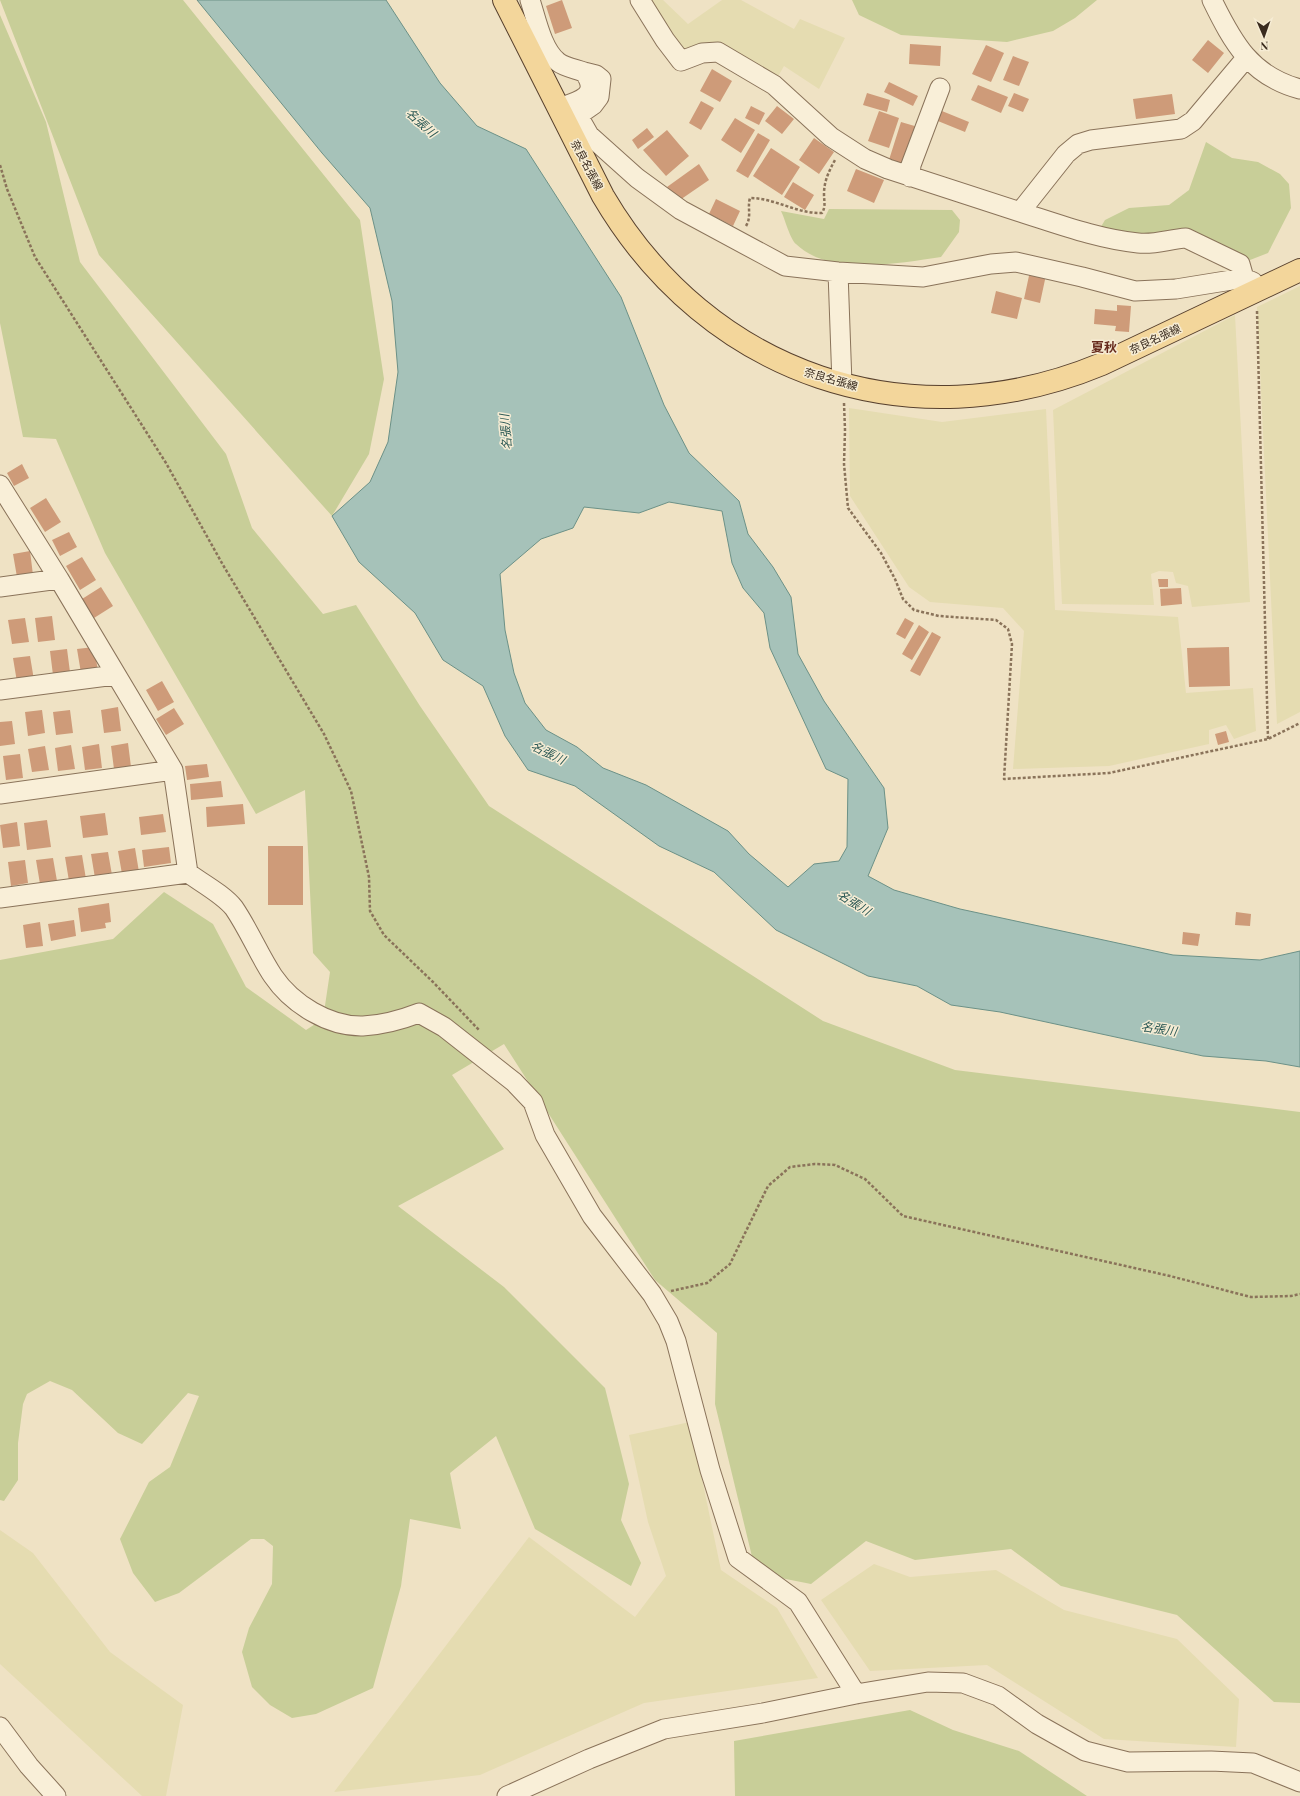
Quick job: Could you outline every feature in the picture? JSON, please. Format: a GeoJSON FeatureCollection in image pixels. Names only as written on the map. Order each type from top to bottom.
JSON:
{"type":"FeatureCollection","features":[{"type":"Feature","properties":{"kind":"main road","name":"奈良名張線"},"geometry":{"type":"LineString","coordinates":[[504,0],[558,108],[618,222],[663,278],[697,309],[749,344],[811,375],[842,384],[913,396],[942,398],[1005,394],[1073,376],[1102,364],[1250,285],[1300,270]]}},
{"type":"Feature","properties":{"kind":"street"},"geometry":{"type":"LineString","coordinates":[[530,0],[539,29],[549,52],[558,63],[584,72],[596,74],[601,80],[599,96],[593,105],[583,112],[581,117],[581,121],[589,135],[637,178],[681,210],[786,266],[838,272],[923,277],[991,264],[1016,262],[1082,277],[1124,289],[1152,291],[1250,285],[1240,264],[1186,238],[1177,238],[1158,243],[1137,243],[1101,236],[910,177],[873,163],[844,146],[774,85],[718,52],[702,52],[681,60],[664,40],[640,0]]}},
{"type":"Feature","properties":{"kind":"street"},"geometry":{"type":"LineString","coordinates":[[1212,0],[1234,43],[1246,58],[1275,81],[1300,89]]}},
{"type":"Feature","properties":{"kind":"street"},"geometry":{"type":"LineString","coordinates":[[1020,212],[1066,154],[1078,144],[1091,140],[1181,129],[1193,121],[1246,58]]}},
{"type":"Feature","properties":{"kind":"street"},"geometry":{"type":"LineString","coordinates":[[558,108],[576,103],[588,94],[590,85],[584,72]]}},
{"type":"Feature","properties":{"kind":"street"},"geometry":{"type":"LineString","coordinates":[[910,177],[911,165],[940,88]]}},
{"type":"Feature","properties":{"kind":"street"},"geometry":{"type":"LineString","coordinates":[[838,272],[842,384]]}},
{"type":"Feature","properties":{"kind":"street"},"geometry":{"type":"LineString","coordinates":[[0,485],[59,579],[173,770],[188,873],[232,907],[274,978],[288,993],[312,1012],[344,1023],[362,1026],[399,1020],[419,1013],[444,1027],[514,1082],[534,1102],[545,1135],[592,1216],[652,1294],[668,1321],[676,1341],[712,1477],[738,1558],[798,1602],[856,1694]]}},
{"type":"Feature","properties":{"kind":"street"},"geometry":{"type":"LineString","coordinates":[[0,587],[59,579]]}},
{"type":"Feature","properties":{"kind":"street"},"geometry":{"type":"LineString","coordinates":[[0,690],[115,675]]}},
{"type":"Feature","properties":{"kind":"street"},"geometry":{"type":"LineString","coordinates":[[0,794],[173,770]]}},
{"type":"Feature","properties":{"kind":"street"},"geometry":{"type":"LineString","coordinates":[[0,898],[188,873]]}},
{"type":"Feature","properties":{"kind":"street"},"geometry":{"type":"LineString","coordinates":[[507,1796],[589,1759],[664,1729],[763,1714],[856,1694],[928,1682],[963,1683],[998,1696],[1038,1724],[1085,1751],[1128,1762],[1211,1761],[1253,1763],[1300,1782]]}},
{"type":"Feature","properties":{"kind":"street"},"geometry":{"type":"LineString","coordinates":[[0,1727],[29,1766],[56,1796]]}},
{"type":"Feature","properties":{"kind":"path"},"geometry":{"type":"LineString","coordinates":[[738,241],[750,216],[748,206],[750,198],[761,199],[803,211],[822,213],[825,208],[825,187],[828,172],[844,146]]}},
{"type":"Feature","properties":{"kind":"path"},"geometry":{"type":"LineString","coordinates":[[0,165],[7,189],[35,257],[166,463],[223,565],[324,734],[351,791],[369,877],[370,911],[384,935],[433,982],[480,1032]]}},
{"type":"Feature","properties":{"kind":"path"},"geometry":{"type":"LineString","coordinates":[[1250,285],[1268,739]]}},
{"type":"Feature","properties":{"kind":"path"},"geometry":{"type":"LineString","coordinates":[[842,384],[845,430],[844,464],[848,508],[881,553],[895,579],[903,599],[914,610],[939,616],[996,620],[1008,629],[1012,644],[1004,779],[1109,773],[1268,739],[1300,723]]}},
{"type":"Feature","properties":{"kind":"path"},"geometry":{"type":"LineString","coordinates":[[652,1294],[707,1283],[730,1264],[768,1186],[790,1167],[815,1164],[835,1165],[865,1179],[903,1216],[1170,1276],[1251,1297],[1291,1296],[1300,1294]]}},
{"type":"Feature","properties":{"kind":"shaded area"},"geometry":{"type":"Polygon","coordinates":[[[646,0],[663,0],[688,24],[722,0],[741,0],[794,29],[800,19],[845,38],[819,89],[784,66],[776,80],[683,48],[646,0]]]}},
{"type":"Feature","properties":{"kind":"shaded area"},"geometry":{"type":"Polygon","coordinates":[[[1300,286],[1300,712],[1277,724],[1257,307],[1300,286]]]}},
{"type":"Feature","properties":{"kind":"shaded area"},"geometry":{"type":"Polygon","coordinates":[[[1235,315],[1250,602],[1192,607],[1188,586],[1176,583],[1173,572],[1159,571],[1151,574],[1154,605],[1062,604],[1053,410],[1235,315]]]}},
{"type":"Feature","properties":{"kind":"shaded area"},"geometry":{"type":"Polygon","coordinates":[[[849,408],[942,422],[1046,409],[1055,610],[1178,617],[1186,693],[1253,688],[1256,731],[1234,739],[1226,725],[1209,730],[1209,744],[1109,766],[1013,769],[1024,631],[1003,608],[930,602],[909,587],[850,496],[849,408]]]}},
{"type":"Feature","properties":{"kind":"shaded area"},"geometry":{"type":"Polygon","coordinates":[[[690,1422],[721,1570],[777,1608],[818,1678],[644,1703],[480,1775],[334,1792],[529,1537],[635,1617],[666,1576],[648,1522],[629,1435],[690,1422]]]}},
{"type":"Feature","properties":{"kind":"shaded area"},"geometry":{"type":"Polygon","coordinates":[[[0,1530],[33,1553],[110,1652],[183,1705],[166,1796],[142,1796],[0,1664],[0,1530]]]}},
{"type":"Feature","properties":{"kind":"shaded area"},"geometry":{"type":"Polygon","coordinates":[[[874,1564],[910,1577],[996,1570],[1064,1610],[1177,1639],[1239,1699],[1236,1747],[1104,1739],[987,1665],[870,1671],[821,1600],[874,1564]]]}},
{"type":"Feature","properties":{"kind":"green space"},"geometry":{"type":"Polygon","coordinates":[[[0,0],[183,0],[360,220],[384,379],[369,454],[332,516],[99,255],[0,0]]]}},
{"type":"Feature","properties":{"kind":"green space"},"geometry":{"type":"Polygon","coordinates":[[[852,0],[1097,0],[1075,18],[1053,31],[1007,42],[901,35],[859,15],[852,0]]]}},
{"type":"Feature","properties":{"kind":"green space"},"geometry":{"type":"Polygon","coordinates":[[[0,15],[46,122],[80,262],[226,454],[252,528],[323,614],[356,605],[420,706],[489,806],[823,1021],[955,1070],[1300,1112],[1300,1703],[1274,1702],[1177,1615],[1061,1586],[1011,1549],[915,1560],[866,1541],[811,1584],[756,1573],[715,1404],[717,1333],[655,1280],[504,1044],[452,1075],[504,1149],[398,1206],[504,1287],[605,1388],[629,1484],[621,1520],[641,1563],[631,1586],[535,1529],[496,1436],[450,1473],[461,1529],[410,1519],[401,1586],[373,1688],[316,1714],[292,1718],[270,1705],[252,1687],[242,1652],[249,1628],[272,1584],[273,1546],[264,1539],[251,1539],[179,1593],[155,1602],[133,1573],[120,1539],[149,1482],[170,1467],[199,1396],[188,1393],[142,1444],[118,1433],[72,1390],[50,1381],[27,1394],[23,1404],[18,1443],[18,1480],[4,1501],[0,1500],[0,960],[113,939],[164,892],[213,924],[246,987],[306,1030],[323,1019],[330,972],[313,953],[305,790],[256,814],[105,553],[56,439],[23,437],[0,323],[0,15]]]}},
{"type":"Feature","properties":{"kind":"green space"},"geometry":{"type":"Polygon","coordinates":[[[1206,142],[1232,158],[1258,162],[1280,174],[1289,184],[1291,208],[1268,253],[1250,260],[1189,232],[1137,239],[1099,230],[1105,220],[1129,208],[1169,205],[1189,190],[1206,142]]]}},
{"type":"Feature","properties":{"kind":"green space"},"geometry":{"type":"Polygon","coordinates":[[[829,209],[952,210],[960,220],[959,232],[941,257],[866,265],[827,261],[810,254],[796,244],[781,211],[824,219],[829,209]]]}},
{"type":"Feature","properties":{"kind":"green space"},"geometry":{"type":"Polygon","coordinates":[[[910,1710],[953,1730],[1019,1751],[1087,1796],[735,1796],[734,1741],[910,1710]]]}},
{"type":"Feature","properties":{"kind":"water","name":"名張川"},"geometry":{"type":"Polygon","coordinates":[[[197,0],[386,0],[440,83],[477,126],[526,149],[621,297],[664,405],[689,453],[739,501],[748,534],[773,567],[791,597],[798,654],[824,701],[884,788],[888,828],[868,876],[894,890],[960,909],[1173,955],[1260,960],[1300,951],[1300,1067],[1266,1061],[1203,1056],[1000,1012],[951,1005],[917,986],[868,976],[776,930],[714,872],[659,846],[575,786],[528,770],[505,736],[483,686],[443,660],[415,613],[359,562],[332,516],[370,482],[388,442],[398,372],[392,301],[370,208],[322,153],[197,0]],[[669,502],[639,513],[584,507],[573,528],[541,539],[500,574],[505,630],[514,673],[525,703],[546,730],[577,747],[603,768],[646,785],[728,831],[749,854],[788,887],[814,864],[839,861],[847,847],[848,779],[826,769],[770,648],[764,613],[743,588],[732,563],[722,511],[669,502]]]}},
{"type":"Feature","properties":{"kind":"building"},"geometry":{"type":"Polygon","coordinates":[[[562,0],[572,28],[555,34],[546,6],[562,0]]]}},
{"type":"Feature","properties":{"kind":"building"},"geometry":{"type":"Polygon","coordinates":[[[1208,40],[1224,53],[1208,73],[1192,60],[1208,40]]]}},
{"type":"Feature","properties":{"kind":"building"},"geometry":{"type":"Polygon","coordinates":[[[910,44],[941,46],[940,66],[909,64],[910,44]]]}},
{"type":"Feature","properties":{"kind":"building"},"geometry":{"type":"Polygon","coordinates":[[[986,45],[1004,53],[991,82],[972,74],[986,45]]]}},
{"type":"Feature","properties":{"kind":"building"},"geometry":{"type":"Polygon","coordinates":[[[1013,56],[1029,62],[1019,86],[1003,80],[1013,56]]]}},
{"type":"Feature","properties":{"kind":"building"},"geometry":{"type":"Polygon","coordinates":[[[712,69],[732,81],[720,102],[700,91],[712,69]]]}},
{"type":"Feature","properties":{"kind":"building"},"geometry":{"type":"Polygon","coordinates":[[[889,82],[918,96],[913,106],[884,92],[889,82]]]}},
{"type":"Feature","properties":{"kind":"building"},"geometry":{"type":"Polygon","coordinates":[[[978,85],[1008,97],[1001,113],[971,100],[978,85]]]}},
{"type":"Feature","properties":{"kind":"building"},"geometry":{"type":"Polygon","coordinates":[[[867,93],[890,100],[887,112],[863,105],[867,93]]]}},
{"type":"Feature","properties":{"kind":"building"},"geometry":{"type":"Polygon","coordinates":[[[1014,93],[1029,99],[1023,112],[1008,106],[1014,93]]]}},
{"type":"Feature","properties":{"kind":"building"},"geometry":{"type":"Polygon","coordinates":[[[1172,94],[1175,114],[1136,119],[1133,99],[1172,94]]]}},
{"type":"Feature","properties":{"kind":"building"},"geometry":{"type":"Polygon","coordinates":[[[701,101],[714,108],[701,130],[689,123],[701,101]]]}},
{"type":"Feature","properties":{"kind":"building"},"geometry":{"type":"Polygon","coordinates":[[[751,106],[765,113],[759,125],[745,118],[751,106]]]}},
{"type":"Feature","properties":{"kind":"building"},"geometry":{"type":"Polygon","coordinates":[[[777,106],[794,119],[782,134],[765,121],[777,106]]]}},
{"type":"Feature","properties":{"kind":"building"},"geometry":{"type":"Polygon","coordinates":[[[937,109],[969,122],[965,132],[933,119],[937,109]]]}},
{"type":"Feature","properties":{"kind":"building"},"geometry":{"type":"Polygon","coordinates":[[[879,111],[899,118],[889,148],[868,141],[879,111]]]}},
{"type":"Feature","properties":{"kind":"building"},"geometry":{"type":"Polygon","coordinates":[[[735,118],[755,130],[741,153],[721,140],[735,118]]]}},
{"type":"Feature","properties":{"kind":"building"},"geometry":{"type":"Polygon","coordinates":[[[901,122],[918,127],[905,168],[888,163],[901,122]]]}},
{"type":"Feature","properties":{"kind":"building"},"geometry":{"type":"Polygon","coordinates":[[[647,128],[654,137],[638,149],[632,140],[647,128]]]}},
{"type":"Feature","properties":{"kind":"building"},"geometry":{"type":"Polygon","coordinates":[[[667,130],[689,156],[666,176],[643,150],[667,130]]]}},
{"type":"Feature","properties":{"kind":"building"},"geometry":{"type":"Polygon","coordinates":[[[758,133],[770,140],[748,178],[736,171],[758,133]]]}},
{"type":"Feature","properties":{"kind":"building"},"geometry":{"type":"Polygon","coordinates":[[[814,138],[834,152],[819,174],[799,160],[814,138]]]}},
{"type":"Feature","properties":{"kind":"building"},"geometry":{"type":"Polygon","coordinates":[[[771,148],[800,167],[782,195],[753,176],[771,148]]]}},
{"type":"Feature","properties":{"kind":"building"},"geometry":{"type":"Polygon","coordinates":[[[699,164],[709,180],[677,202],[667,187],[699,164]]]}},
{"type":"Feature","properties":{"kind":"building"},"geometry":{"type":"Polygon","coordinates":[[[856,169],[884,180],[874,203],[847,191],[856,169]]]}},
{"type":"Feature","properties":{"kind":"building"},"geometry":{"type":"Polygon","coordinates":[[[793,182],[814,195],[805,210],[784,197],[793,182]]]}},
{"type":"Feature","properties":{"kind":"building"},"geometry":{"type":"Polygon","coordinates":[[[716,199],[740,211],[733,226],[709,214],[716,199]]]}},
{"type":"Feature","properties":{"kind":"building"},"geometry":{"type":"Polygon","coordinates":[[[1030,271],[1046,275],[1040,303],[1024,299],[1030,271]]]}},
{"type":"Feature","properties":{"kind":"building"},"geometry":{"type":"Polygon","coordinates":[[[996,291],[1022,298],[1017,319],[991,313],[996,291]]]}},
{"type":"Feature","properties":{"kind":"building"},"geometry":{"type":"Polygon","coordinates":[[[1117,305],[1131,306],[1129,332],[1115,331],[1116,326],[1094,324],[1095,309],[1117,311],[1117,305]]]}},
{"type":"Feature","properties":{"kind":"building"},"geometry":{"type":"Polygon","coordinates":[[[22,464],[29,478],[14,486],[7,473],[22,464]]]}},
{"type":"Feature","properties":{"kind":"building"},"geometry":{"type":"Polygon","coordinates":[[[46,498],[61,522],[45,532],[30,508],[46,498]]]}},
{"type":"Feature","properties":{"kind":"building"},"geometry":{"type":"Polygon","coordinates":[[[69,532],[77,547],[60,556],[52,540],[69,532]]]}},
{"type":"Feature","properties":{"kind":"building"},"geometry":{"type":"Polygon","coordinates":[[[30,551],[33,575],[17,577],[13,554],[30,551]]]}},
{"type":"Feature","properties":{"kind":"building"},"geometry":{"type":"Polygon","coordinates":[[[82,557],[96,580],[80,590],[66,566],[82,557]]]}},
{"type":"Feature","properties":{"kind":"building"},"geometry":{"type":"Polygon","coordinates":[[[1158,579],[1168,579],[1168,587],[1159,587],[1158,579]]]}},
{"type":"Feature","properties":{"kind":"building"},"geometry":{"type":"Polygon","coordinates":[[[101,587],[113,606],[94,618],[82,599],[101,587]]]}},
{"type":"Feature","properties":{"kind":"building"},"geometry":{"type":"Polygon","coordinates":[[[1181,588],[1182,604],[1161,606],[1160,589],[1181,588]]]}},
{"type":"Feature","properties":{"kind":"building"},"geometry":{"type":"Polygon","coordinates":[[[52,616],[55,640],[38,642],[35,618],[52,616]]]}},
{"type":"Feature","properties":{"kind":"building"},"geometry":{"type":"Polygon","coordinates":[[[25,618],[29,642],[12,644],[8,620],[25,618]]]}},
{"type":"Feature","properties":{"kind":"building"},"geometry":{"type":"Polygon","coordinates":[[[905,618],[914,623],[905,639],[896,634],[905,618]]]}},
{"type":"Feature","properties":{"kind":"building"},"geometry":{"type":"Polygon","coordinates":[[[919,625],[929,632],[912,660],[902,654],[919,625]]]}},
{"type":"Feature","properties":{"kind":"building"},"geometry":{"type":"Polygon","coordinates":[[[932,632],[941,637],[920,676],[910,671],[932,632]]]}},
{"type":"Feature","properties":{"kind":"building"},"geometry":{"type":"Polygon","coordinates":[[[94,647],[98,671],[81,673],[77,649],[94,647]]]}},
{"type":"Feature","properties":{"kind":"building"},"geometry":{"type":"Polygon","coordinates":[[[1229,647],[1230,686],[1189,687],[1187,648],[1229,647]]]}},
{"type":"Feature","properties":{"kind":"building"},"geometry":{"type":"Polygon","coordinates":[[[67,649],[70,672],[53,675],[50,651],[67,649]]]}},
{"type":"Feature","properties":{"kind":"building"},"geometry":{"type":"Polygon","coordinates":[[[30,656],[34,680],[17,682],[13,658],[30,656]]]}},
{"type":"Feature","properties":{"kind":"building"},"geometry":{"type":"Polygon","coordinates":[[[162,681],[174,702],[158,711],[146,690],[162,681]]]}},
{"type":"Feature","properties":{"kind":"building"},"geometry":{"type":"Polygon","coordinates":[[[118,707],[121,731],[104,733],[101,710],[118,707]]]}},
{"type":"Feature","properties":{"kind":"building"},"geometry":{"type":"Polygon","coordinates":[[[174,708],[184,724],[166,735],[156,719],[174,708]]]}},
{"type":"Feature","properties":{"kind":"building"},"geometry":{"type":"Polygon","coordinates":[[[42,710],[45,733],[28,736],[25,712],[42,710]]]}},
{"type":"Feature","properties":{"kind":"building"},"geometry":{"type":"Polygon","coordinates":[[[70,710],[73,733],[56,735],[53,712],[70,710]]]}},
{"type":"Feature","properties":{"kind":"building"},"geometry":{"type":"Polygon","coordinates":[[[12,721],[15,744],[0,746],[0,722],[12,721]]]}},
{"type":"Feature","properties":{"kind":"building"},"geometry":{"type":"Polygon","coordinates":[[[1226,731],[1229,742],[1218,745],[1215,734],[1226,731]]]}},
{"type":"Feature","properties":{"kind":"building"},"geometry":{"type":"Polygon","coordinates":[[[128,743],[131,767],[114,769],[111,746],[128,743]]]}},
{"type":"Feature","properties":{"kind":"building"},"geometry":{"type":"Polygon","coordinates":[[[99,744],[102,768],[85,770],[82,747],[99,744]]]}},
{"type":"Feature","properties":{"kind":"building"},"geometry":{"type":"Polygon","coordinates":[[[71,745],[75,769],[58,771],[55,748],[71,745]]]}},
{"type":"Feature","properties":{"kind":"building"},"geometry":{"type":"Polygon","coordinates":[[[45,746],[49,770],[32,772],[28,749],[45,746]]]}},
{"type":"Feature","properties":{"kind":"building"},"geometry":{"type":"Polygon","coordinates":[[[20,754],[23,778],[6,780],[3,756],[20,754]]]}},
{"type":"Feature","properties":{"kind":"building"},"geometry":{"type":"Polygon","coordinates":[[[207,764],[209,777],[187,780],[185,766],[207,764]]]}},
{"type":"Feature","properties":{"kind":"building"},"geometry":{"type":"Polygon","coordinates":[[[221,781],[223,797],[191,800],[190,784],[221,781]]]}},
{"type":"Feature","properties":{"kind":"building"},"geometry":{"type":"Polygon","coordinates":[[[243,804],[245,824],[207,827],[206,807],[243,804]]]}},
{"type":"Feature","properties":{"kind":"building"},"geometry":{"type":"Polygon","coordinates":[[[105,813],[108,835],[83,838],[80,816],[105,813]]]}},
{"type":"Feature","properties":{"kind":"building"},"geometry":{"type":"Polygon","coordinates":[[[163,814],[166,832],[141,835],[139,817],[163,814]]]}},
{"type":"Feature","properties":{"kind":"building"},"geometry":{"type":"Polygon","coordinates":[[[47,820],[51,847],[27,850],[24,823],[47,820]]]}},
{"type":"Feature","properties":{"kind":"building"},"geometry":{"type":"Polygon","coordinates":[[[17,822],[20,846],[3,848],[0,825],[17,822]]]}},
{"type":"Feature","properties":{"kind":"building"},"geometry":{"type":"Polygon","coordinates":[[[268,846],[303,846],[303,905],[268,905],[268,846]]]}},
{"type":"Feature","properties":{"kind":"building"},"geometry":{"type":"Polygon","coordinates":[[[169,847],[171,863],[144,867],[142,850],[169,847]]]}},
{"type":"Feature","properties":{"kind":"building"},"geometry":{"type":"Polygon","coordinates":[[[135,848],[139,872],[122,874],[118,851],[135,848]]]}},
{"type":"Feature","properties":{"kind":"building"},"geometry":{"type":"Polygon","coordinates":[[[108,852],[112,875],[95,878],[91,854],[108,852]]]}},
{"type":"Feature","properties":{"kind":"building"},"geometry":{"type":"Polygon","coordinates":[[[82,855],[86,879],[69,881],[65,857],[82,855]]]}},
{"type":"Feature","properties":{"kind":"building"},"geometry":{"type":"Polygon","coordinates":[[[53,858],[57,881],[40,884],[36,860],[53,858]]]}},
{"type":"Feature","properties":{"kind":"building"},"geometry":{"type":"Polygon","coordinates":[[[25,860],[28,883],[11,886],[8,862],[25,860]]]}},
{"type":"Feature","properties":{"kind":"building"},"geometry":{"type":"Polygon","coordinates":[[[109,903],[111,922],[105,923],[106,928],[81,932],[78,908],[109,903]]]}},
{"type":"Feature","properties":{"kind":"building"},"geometry":{"type":"Polygon","coordinates":[[[1236,912],[1251,914],[1250,926],[1235,925],[1236,912]]]}},
{"type":"Feature","properties":{"kind":"building"},"geometry":{"type":"Polygon","coordinates":[[[74,920],[76,936],[51,941],[48,924],[74,920]]]}},
{"type":"Feature","properties":{"kind":"building"},"geometry":{"type":"Polygon","coordinates":[[[40,922],[43,946],[26,948],[23,925],[40,922]]]}},
{"type":"Feature","properties":{"kind":"building"},"geometry":{"type":"Polygon","coordinates":[[[1183,932],[1200,934],[1198,946],[1182,944],[1183,932]]]}},
{"type":"Feature","properties":{"kind":"district","name":"夏秋"},"geometry":{"type":"Point","coordinates":[1104,347]}}]}
